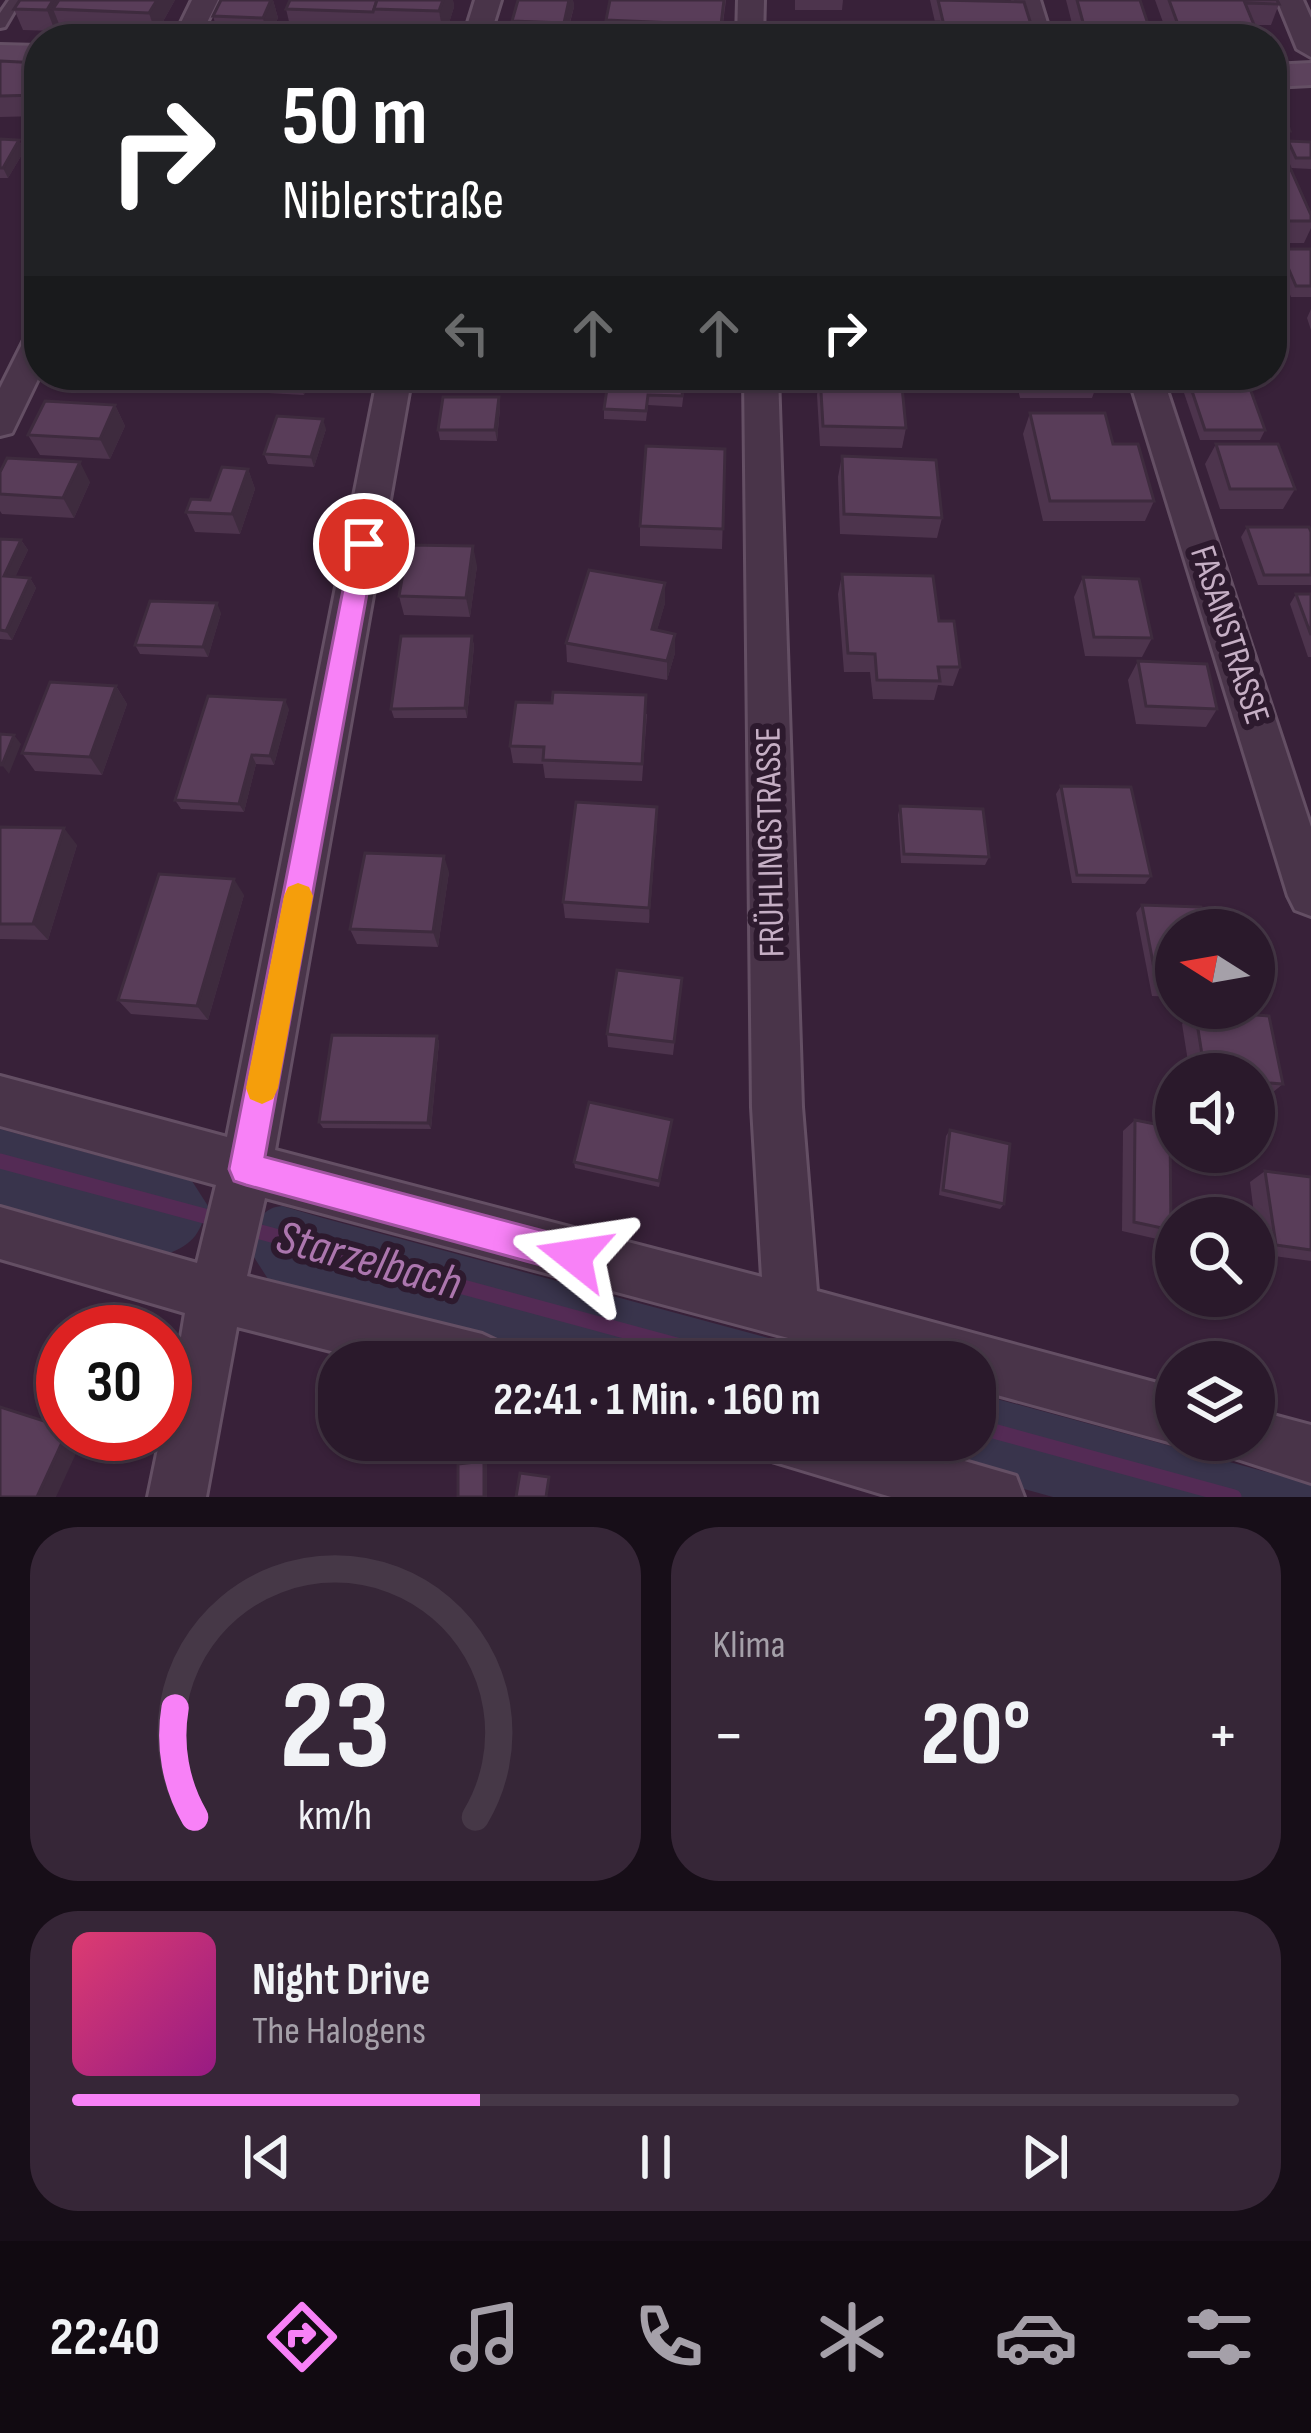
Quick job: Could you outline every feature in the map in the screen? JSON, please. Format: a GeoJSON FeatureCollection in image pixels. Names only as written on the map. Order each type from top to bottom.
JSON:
{"type":"FeatureCollection","features":[{"type":"Feature","properties":{"kind":"street"},"geometry":{"type":"LineString","coordinates":[[1290,0],[1311,49]]}},
{"type":"Feature","properties":{"kind":"street"},"geometry":{"type":"LineString","coordinates":[[0,424],[24,374]]}},
{"type":"Feature","properties":{"kind":"street"},"geometry":{"type":"LineString","coordinates":[[177,1497],[243,1184],[392,390]]}},
{"type":"Feature","properties":{"kind":"street","name":"FRÜHLINGSTRASSE"},"geometry":{"type":"LineString","coordinates":[[761,390],[777,1107],[791,1309]]}},
{"type":"Feature","properties":{"kind":"street","name":"FASANSTRASSE"},"geometry":{"type":"LineString","coordinates":[[1150,390],[1311,896]]}},
{"type":"Feature","properties":{"kind":"street"},"geometry":{"type":"LineString","coordinates":[[0,1101],[243,1184],[791,1309],[1155,1410]]}},
{"type":"Feature","properties":{"kind":"street"},"geometry":{"type":"LineString","coordinates":[[0,1233],[220,1276],[418,1341]]}},
{"type":"Feature","properties":{"kind":"street"},"geometry":{"type":"LineString","coordinates":[[1275,1444],[1311,1454]]}},
{"type":"Feature","properties":{"kind":"street"},"geometry":{"type":"LineString","coordinates":[[832,1461],[870,1479],[995,1497]]}},
{"type":"Feature","properties":{"kind":"lane"},"geometry":{"type":"LineString","coordinates":[[0,24],[15,0]]}},
{"type":"Feature","properties":{"kind":"shaded area"},"geometry":{"type":"Polygon","coordinates":[[[0,1129],[192,1181],[208,1206],[201,1225],[187,1244],[162,1256],[0,1210],[0,1129]]]}},
{"type":"Feature","properties":{"kind":"shaded area"},"geometry":{"type":"Polygon","coordinates":[[[282,1206],[780,1341],[491,1341],[268,1279],[250,1251],[262,1216],[282,1206]]]}},
{"type":"Feature","properties":{"kind":"shaded area"},"geometry":{"type":"Polygon","coordinates":[[[996,1399],[1155,1442],[1155,1461],[1226,1461],[1311,1484],[1311,1497],[1053,1497],[924,1461],[996,1461],[996,1399]]]}},
{"type":"Feature","properties":{"kind":"building"},"geometry":{"type":"Polygon","coordinates":[[[20,0],[53,0],[47,10],[14,9],[20,0]]]}},
{"type":"Feature","properties":{"kind":"building"},"geometry":{"type":"Polygon","coordinates":[[[59,0],[157,0],[149,13],[53,9],[59,0]]]}},
{"type":"Feature","properties":{"kind":"building"},"geometry":{"type":"Polygon","coordinates":[[[221,0],[271,0],[263,18],[213,16],[221,0]]]}},
{"type":"Feature","properties":{"kind":"building"},"geometry":{"type":"Polygon","coordinates":[[[290,0],[377,0],[373,12],[286,9],[290,0]]]}},
{"type":"Feature","properties":{"kind":"building"},"geometry":{"type":"Polygon","coordinates":[[[377,0],[443,0],[439,11],[374,9],[377,0]]]}},
{"type":"Feature","properties":{"kind":"building"},"geometry":{"type":"Polygon","coordinates":[[[518,0],[569,0],[564,23],[512,21],[518,0]]]}},
{"type":"Feature","properties":{"kind":"building"},"geometry":{"type":"Polygon","coordinates":[[[610,0],[724,0],[721,24],[606,20],[610,0]]]}},
{"type":"Feature","properties":{"kind":"building"},"geometry":{"type":"Polygon","coordinates":[[[938,0],[1024,2],[1031,24],[944,24],[938,0]]]}},
{"type":"Feature","properties":{"kind":"building"},"geometry":{"type":"Polygon","coordinates":[[[1077,0],[1140,0],[1148,24],[1083,24],[1077,0]]]}},
{"type":"Feature","properties":{"kind":"building"},"geometry":{"type":"Polygon","coordinates":[[[1169,0],[1277,0],[1279,4],[1245,3],[1254,24],[1178,24],[1169,0]]]}},
{"type":"Feature","properties":{"kind":"building"},"geometry":{"type":"Polygon","coordinates":[[[842,22],[939,24],[842,24],[842,22]]]}},
{"type":"Feature","properties":{"kind":"building"},"geometry":{"type":"Polygon","coordinates":[[[0,61],[24,62],[24,95],[0,96],[0,61]]]}},
{"type":"Feature","properties":{"kind":"building"},"geometry":{"type":"Polygon","coordinates":[[[0,139],[19,140],[3,168],[0,168],[0,139]]]}},
{"type":"Feature","properties":{"kind":"building"},"geometry":{"type":"Polygon","coordinates":[[[1288,141],[1311,142],[1311,158],[1296,158],[1288,141]]]}},
{"type":"Feature","properties":{"kind":"building"},"geometry":{"type":"Polygon","coordinates":[[[1287,161],[1311,215],[1311,221],[1287,221],[1287,161]]]}},
{"type":"Feature","properties":{"kind":"building"},"geometry":{"type":"Polygon","coordinates":[[[1287,249],[1311,249],[1311,286],[1296,286],[1287,265],[1287,249]]]}},
{"type":"Feature","properties":{"kind":"building"},"geometry":{"type":"Polygon","coordinates":[[[607,390],[683,390],[682,396],[648,395],[646,411],[604,409],[607,390]]]}},
{"type":"Feature","properties":{"kind":"building"},"geometry":{"type":"Polygon","coordinates":[[[821,390],[902,390],[906,428],[823,426],[821,390]]]}},
{"type":"Feature","properties":{"kind":"building"},"geometry":{"type":"Polygon","coordinates":[[[1192,390],[1251,390],[1265,430],[1205,430],[1192,390]]]}},
{"type":"Feature","properties":{"kind":"building"},"geometry":{"type":"Polygon","coordinates":[[[443,397],[499,397],[495,430],[438,430],[443,397]]]}},
{"type":"Feature","properties":{"kind":"building"},"geometry":{"type":"Polygon","coordinates":[[[45,401],[115,405],[100,439],[28,435],[45,401]]]}},
{"type":"Feature","properties":{"kind":"building"},"geometry":{"type":"Polygon","coordinates":[[[1030,413],[1105,413],[1113,444],[1138,444],[1154,501],[1050,501],[1030,413]]]}},
{"type":"Feature","properties":{"kind":"building"},"geometry":{"type":"Polygon","coordinates":[[[277,416],[323,419],[311,457],[264,454],[277,416]]]}},
{"type":"Feature","properties":{"kind":"building"},"geometry":{"type":"Polygon","coordinates":[[[1216,444],[1278,444],[1295,489],[1230,489],[1216,444]]]}},
{"type":"Feature","properties":{"kind":"building"},"geometry":{"type":"Polygon","coordinates":[[[646,446],[725,449],[723,529],[640,526],[646,446]]]}},
{"type":"Feature","properties":{"kind":"building"},"geometry":{"type":"Polygon","coordinates":[[[842,456],[936,460],[942,518],[844,514],[842,456]]]}},
{"type":"Feature","properties":{"kind":"building"},"geometry":{"type":"Polygon","coordinates":[[[7,458],[80,462],[63,498],[0,494],[0,472],[7,458]]]}},
{"type":"Feature","properties":{"kind":"building"},"geometry":{"type":"Polygon","coordinates":[[[222,467],[248,469],[232,514],[186,512],[191,499],[210,500],[222,467]]]}},
{"type":"Feature","properties":{"kind":"building"},"geometry":{"type":"Polygon","coordinates":[[[1247,527],[1309,527],[1311,575],[1264,575],[1247,527]]]}},
{"type":"Feature","properties":{"kind":"building"},"geometry":{"type":"Polygon","coordinates":[[[0,539],[21,540],[4,576],[30,578],[6,631],[0,630],[0,539]]]}},
{"type":"Feature","properties":{"kind":"building"},"geometry":{"type":"Polygon","coordinates":[[[408,545],[473,546],[466,598],[399,596],[408,545]]]}},
{"type":"Feature","properties":{"kind":"building"},"geometry":{"type":"Polygon","coordinates":[[[589,570],[665,583],[652,629],[675,634],[667,661],[566,643],[589,570]]]}},
{"type":"Feature","properties":{"kind":"building"},"geometry":{"type":"Polygon","coordinates":[[[842,574],[933,576],[939,621],[954,621],[960,667],[938,667],[940,681],[877,680],[875,654],[848,653],[842,574]]]}},
{"type":"Feature","properties":{"kind":"building"},"geometry":{"type":"Polygon","coordinates":[[[1083,577],[1139,579],[1152,638],[1094,637],[1083,577]]]}},
{"type":"Feature","properties":{"kind":"building"},"geometry":{"type":"Polygon","coordinates":[[[1296,594],[1311,594],[1311,635],[1296,594]]]}},
{"type":"Feature","properties":{"kind":"building"},"geometry":{"type":"Polygon","coordinates":[[[150,601],[217,603],[203,647],[135,645],[150,601]]]}},
{"type":"Feature","properties":{"kind":"building"},"geometry":{"type":"Polygon","coordinates":[[[401,636],[472,636],[465,708],[391,709],[401,636]]]}},
{"type":"Feature","properties":{"kind":"building"},"geometry":{"type":"Polygon","coordinates":[[[1138,661],[1207,664],[1217,709],[1146,706],[1138,661]]]}},
{"type":"Feature","properties":{"kind":"building"},"geometry":{"type":"Polygon","coordinates":[[[50,682],[116,686],[90,757],[22,753],[50,682]]]}},
{"type":"Feature","properties":{"kind":"building"},"geometry":{"type":"Polygon","coordinates":[[[553,692],[646,695],[642,764],[543,760],[544,747],[510,746],[516,702],[552,703],[553,692]]]}},
{"type":"Feature","properties":{"kind":"building"},"geometry":{"type":"Polygon","coordinates":[[[208,696],[285,700],[270,756],[252,755],[239,804],[175,800],[208,696]]]}},
{"type":"Feature","properties":{"kind":"building"},"geometry":{"type":"Polygon","coordinates":[[[0,734],[14,735],[2,765],[0,765],[0,734]]]}},
{"type":"Feature","properties":{"kind":"building"},"geometry":{"type":"Polygon","coordinates":[[[1061,786],[1131,787],[1151,876],[1077,875],[1061,786]]]}},
{"type":"Feature","properties":{"kind":"building"},"geometry":{"type":"Polygon","coordinates":[[[576,802],[657,807],[649,908],[563,902],[576,802]]]}},
{"type":"Feature","properties":{"kind":"building"},"geometry":{"type":"Polygon","coordinates":[[[900,806],[983,809],[989,857],[904,854],[900,806]]]}},
{"type":"Feature","properties":{"kind":"building"},"geometry":{"type":"Polygon","coordinates":[[[0,827],[64,828],[33,924],[0,924],[0,827]]]}},
{"type":"Feature","properties":{"kind":"building"},"geometry":{"type":"Polygon","coordinates":[[[365,853],[444,856],[433,932],[350,929],[365,853]]]}},
{"type":"Feature","properties":{"kind":"building"},"geometry":{"type":"Polygon","coordinates":[[[159,874],[234,879],[197,1006],[118,1000],[159,874]]]}},
{"type":"Feature","properties":{"kind":"building"},"geometry":{"type":"Polygon","coordinates":[[[1142,905],[1201,907],[1155,909],[1155,973],[1142,905]]]}},
{"type":"Feature","properties":{"kind":"building"},"geometry":{"type":"Polygon","coordinates":[[[617,970],[682,978],[674,1042],[607,1034],[617,970]]]}},
{"type":"Feature","properties":{"kind":"building"},"geometry":{"type":"Polygon","coordinates":[[[1198,1029],[1272,1029],[1283,1084],[1275,1083],[1275,1053],[1202,1053],[1198,1029]]]}},
{"type":"Feature","properties":{"kind":"building"},"geometry":{"type":"Polygon","coordinates":[[[332,1035],[437,1036],[428,1123],[319,1122],[332,1035]]]}},
{"type":"Feature","properties":{"kind":"building"},"geometry":{"type":"Polygon","coordinates":[[[589,1102],[672,1120],[659,1181],[574,1162],[589,1102]]]}},
{"type":"Feature","properties":{"kind":"building"},"geometry":{"type":"Polygon","coordinates":[[[1135,1120],[1155,1124],[1155,1173],[1170,1173],[1171,1197],[1155,1197],[1155,1227],[1134,1222],[1135,1120]]]}},
{"type":"Feature","properties":{"kind":"building"},"geometry":{"type":"Polygon","coordinates":[[[950,1130],[1010,1144],[1004,1204],[943,1190],[950,1130]]]}},
{"type":"Feature","properties":{"kind":"building"},"geometry":{"type":"Polygon","coordinates":[[[1265,1173],[1311,1177],[1311,1250],[1276,1245],[1275,1197],[1269,1197],[1265,1173]]]}},
{"type":"Feature","properties":{"kind":"building"},"geometry":{"type":"Polygon","coordinates":[[[0,1407],[36,1418],[36,1461],[54,1461],[37,1497],[0,1497],[0,1407]]]}},
{"type":"Feature","properties":{"kind":"building"},"geometry":{"type":"Polygon","coordinates":[[[484,1461],[484,1497],[458,1497],[458,1464],[484,1461]]]}},
{"type":"Feature","properties":{"kind":"building"},"geometry":{"type":"Polygon","coordinates":[[[520,1473],[549,1477],[546,1497],[516,1497],[520,1473]]]}},
{"type":"Feature","properties":{"kind":"waterway","name":"Starzelbach"},"geometry":{"type":"LineString","coordinates":[[0,1161],[223,1221]]}},
{"type":"Feature","properties":{"kind":"waterway","name":"Starzelbach"},"geometry":{"type":"LineString","coordinates":[[242,1227],[662,1341]]}},
{"type":"Feature","properties":{"kind":"waterway","name":"Starzelbach"},"geometry":{"type":"LineString","coordinates":[[996,1432],[1234,1497]]}},
{"type":"Feature","properties":{"kind":"slow traffic"},"geometry":{"type":"LineString","coordinates":[[262,1088],[298,896]]}},
{"type":"Feature","properties":{"kind":"route"},"geometry":{"type":"LineString","coordinates":[[364,544],[246,1169],[574,1256]]}}]}
